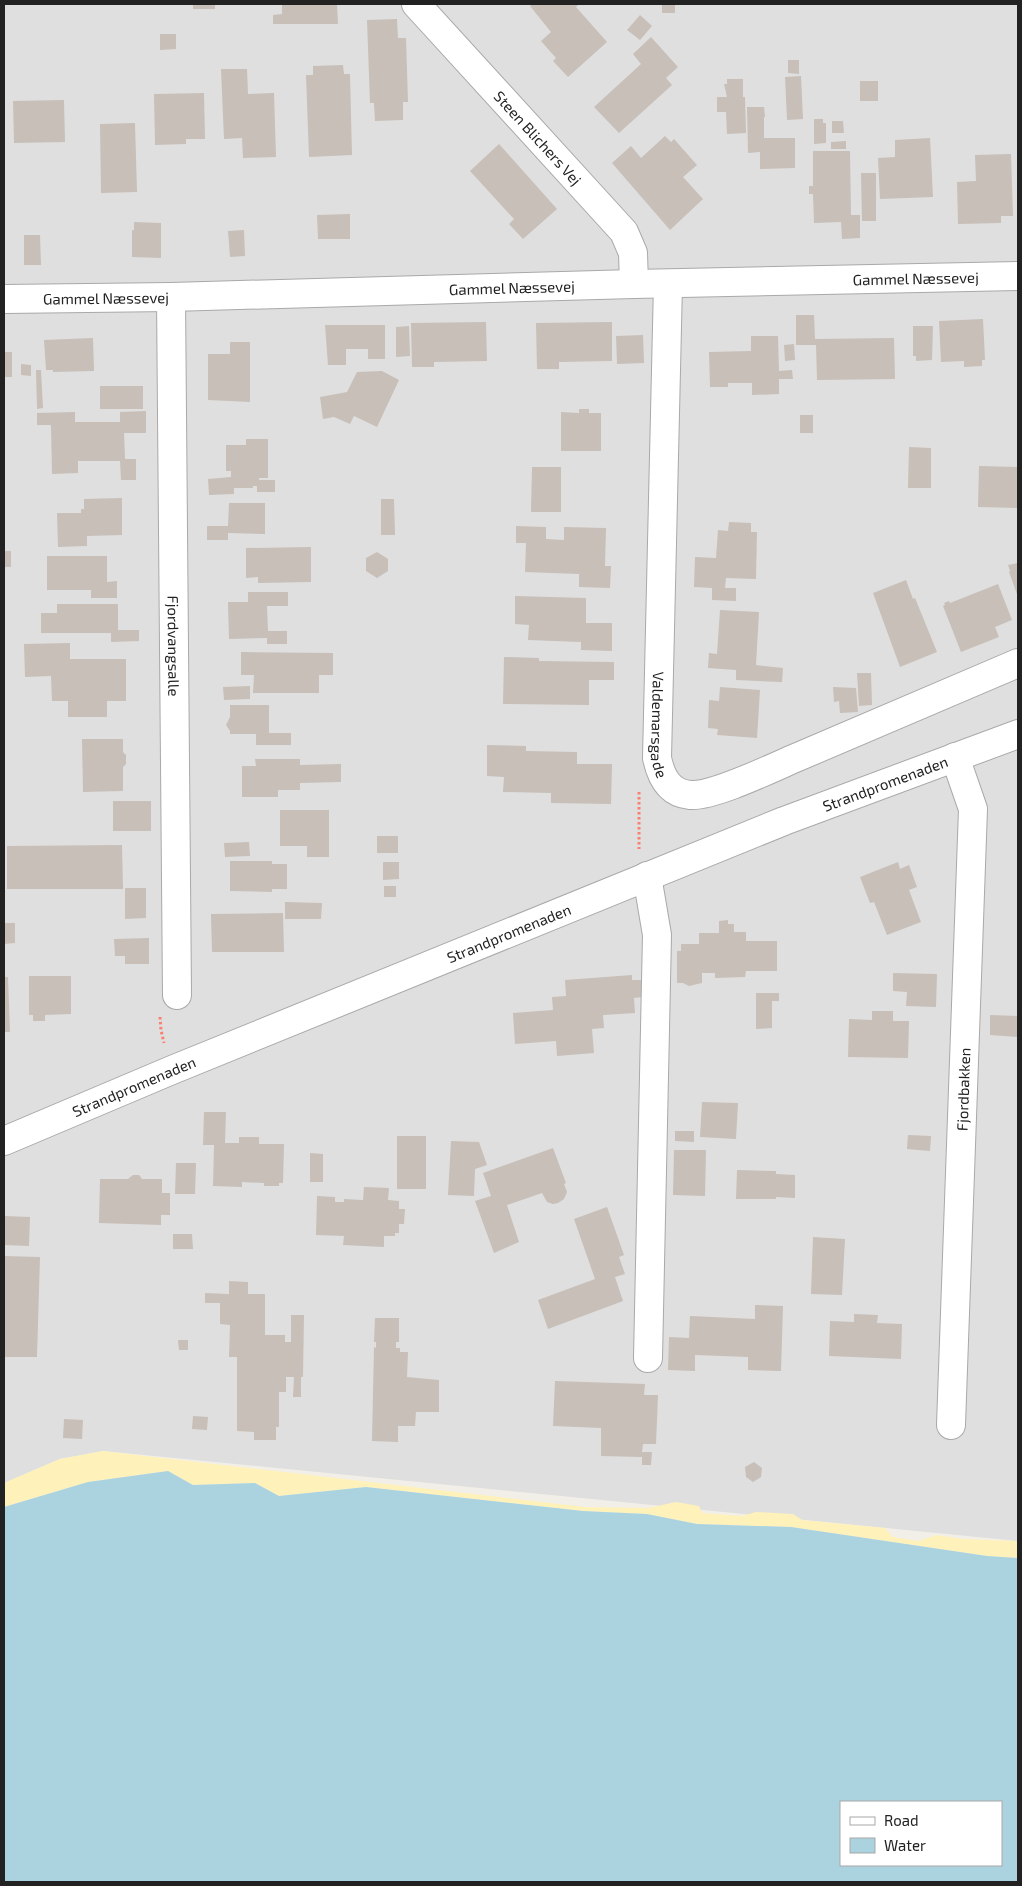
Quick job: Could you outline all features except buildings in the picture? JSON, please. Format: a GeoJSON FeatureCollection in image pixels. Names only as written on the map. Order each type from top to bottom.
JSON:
{"type":"FeatureCollection","features":[{"type":"Feature","properties":{"kind":"street","name":"Steen Blichers Vej"},"geometry":{"type":"LineString","coordinates":[[416,4],[624,232],[633,253],[634,284]]}},
{"type":"Feature","properties":{"kind":"street","name":"Gammel Næssevej"},"geometry":{"type":"LineString","coordinates":[[4,299],[171,297],[634,284],[1018,276]]}},
{"type":"Feature","properties":{"kind":"street","name":"Valdemarsgade"},"geometry":{"type":"LineString","coordinates":[[668,284],[657,758],[660,772],[666,783],[675,790],[689,795],[706,794],[1018,663]]}},
{"type":"Feature","properties":{"kind":"street","name":"Fjordvangsalle"},"geometry":{"type":"LineString","coordinates":[[171,297],[177,995]]}},
{"type":"Feature","properties":{"kind":"street","name":"Strandpromenaden"},"geometry":{"type":"LineString","coordinates":[[4,1141],[172,1070],[784,821],[1018,734]]}},
{"type":"Feature","properties":{"kind":"street","name":"Fjordbakken"},"geometry":{"type":"LineString","coordinates":[[951,1425],[973,809],[955,757]]}},
{"type":"Feature","properties":{"kind":"street"},"geometry":{"type":"LineString","coordinates":[[647,876],[657,935],[648,1358]]}},
{"type":"Feature","properties":{"kind":"path"},"geometry":{"type":"LineString","coordinates":[[647,876],[639,855],[639,782],[657,758]]}},
{"type":"Feature","properties":{"kind":"path"},"geometry":{"type":"LineString","coordinates":[[172,1070],[161,1030],[159,1009],[177,995]]}},
{"type":"Feature","properties":{"kind":"shaded area"},"geometry":{"type":"Polygon","coordinates":[[[4,4],[1018,4],[1018,1541],[103,1451],[60,1459],[4,1483],[4,4]]]}},
{"type":"Feature","properties":{"kind":"sand"},"geometry":{"type":"Polygon","coordinates":[[[103,1451],[585,1507],[648,1508],[676,1502],[699,1506],[702,1513],[742,1516],[756,1512],[793,1514],[802,1520],[885,1528],[893,1537],[918,1541],[937,1535],[962,1539],[1018,1541],[1018,1558],[987,1556],[791,1527],[697,1524],[647,1514],[583,1511],[366,1487],[279,1496],[255,1483],[193,1485],[168,1471],[88,1482],[4,1507],[4,1483],[60,1459],[103,1451]]]}},
{"type":"Feature","properties":{"kind":"water"},"geometry":{"type":"Polygon","coordinates":[[[168,1471],[193,1485],[255,1483],[279,1496],[366,1487],[583,1511],[647,1514],[697,1524],[791,1527],[987,1556],[1018,1558],[1018,1882],[4,1882],[4,1507],[88,1482],[168,1471]]]}}]}
